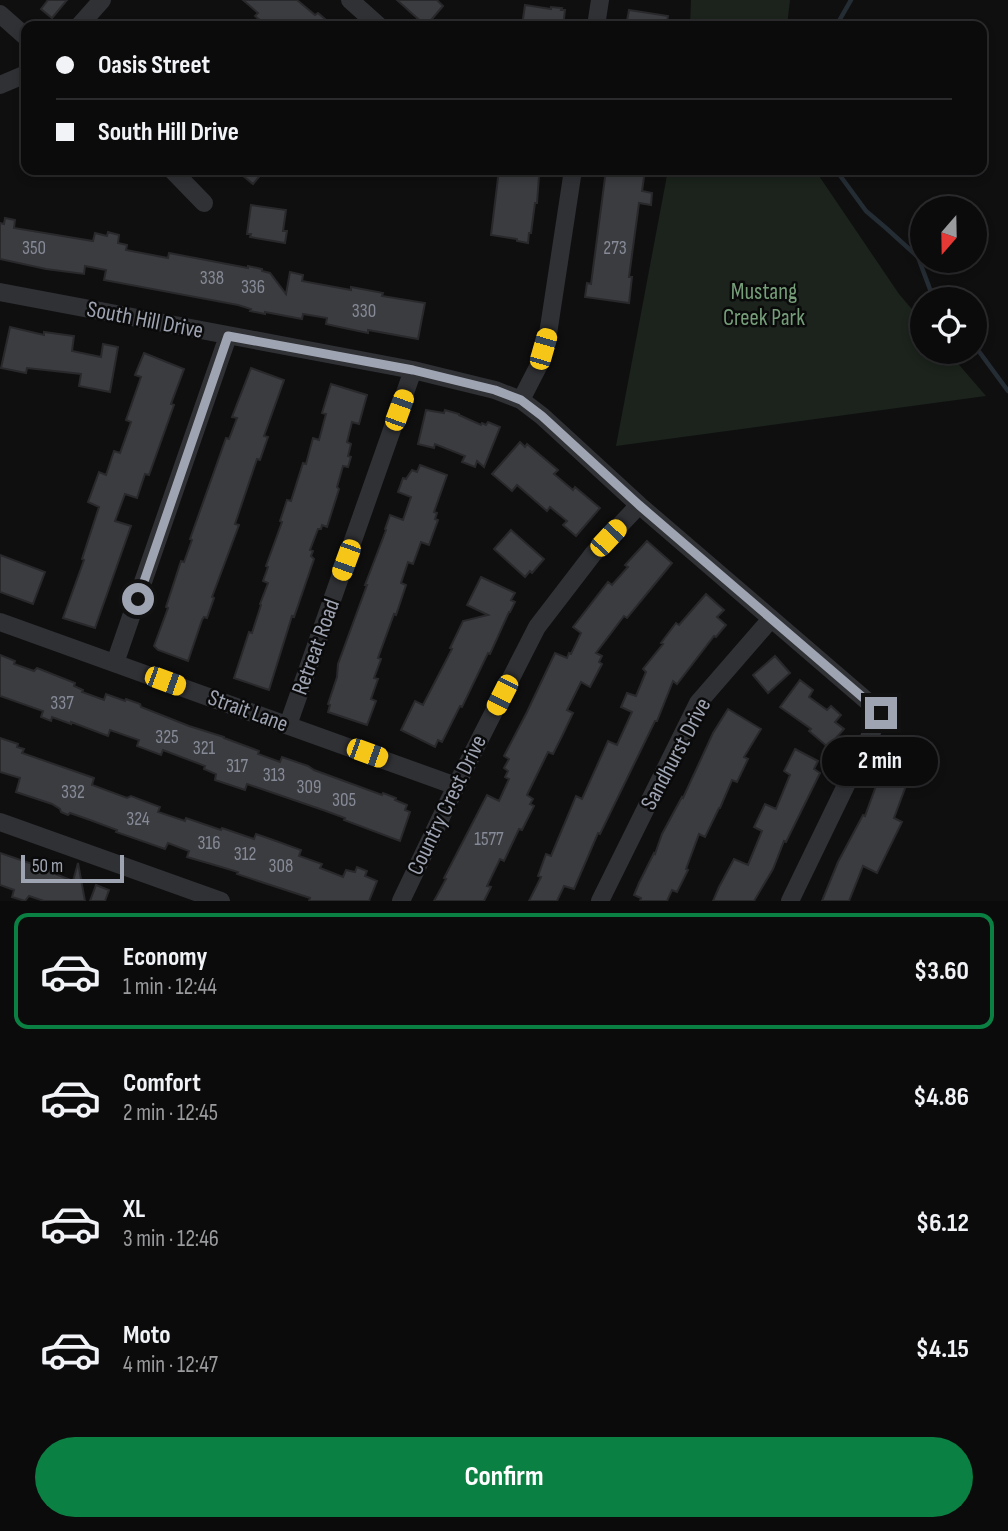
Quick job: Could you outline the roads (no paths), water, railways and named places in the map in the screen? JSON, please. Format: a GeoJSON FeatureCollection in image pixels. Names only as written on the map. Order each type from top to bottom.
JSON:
{"type":"FeatureCollection","features":[{"type":"Feature","properties":{"kind":"street"},"geometry":{"type":"LineString","coordinates":[[83,21],[102,0]]}},
{"type":"Feature","properties":{"kind":"street"},"geometry":{"type":"LineString","coordinates":[[597,21],[600,0]]}},
{"type":"Feature","properties":{"kind":"street"},"geometry":{"type":"LineString","coordinates":[[351,1],[373,21]]}},
{"type":"Feature","properties":{"kind":"street"},"geometry":{"type":"LineString","coordinates":[[0,14],[21,33]]}},
{"type":"Feature","properties":{"kind":"street"},"geometry":{"type":"LineString","coordinates":[[0,85],[21,76]]}},
{"type":"Feature","properties":{"kind":"street"},"geometry":{"type":"LineString","coordinates":[[177,175],[204,202]]}},
{"type":"Feature","properties":{"kind":"street"},"geometry":{"type":"LineString","coordinates":[[521,400],[539,365],[548,334],[572,175]]}},
{"type":"Feature","properties":{"kind":"street","name":"South Hill Drive"},"geometry":{"type":"LineString","coordinates":[[0,292],[413,370],[495,390],[521,400],[542,416],[639,505],[881,713],[790,901]]}},
{"type":"Feature","properties":{"kind":"street"},"geometry":{"type":"LineString","coordinates":[[116,663],[228,336]]}},
{"type":"Feature","properties":{"kind":"street","name":"Retreat Road"},"geometry":{"type":"LineString","coordinates":[[288,725],[413,370]]}},
{"type":"Feature","properties":{"kind":"street","name":"Country Crest Drive"},"geometry":{"type":"LineString","coordinates":[[401,901],[537,627],[593,554],[639,505]]}},
{"type":"Feature","properties":{"kind":"street","name":"Sandhurst Drive"},"geometry":{"type":"LineString","coordinates":[[600,901],[698,703],[771,619]]}},
{"type":"Feature","properties":{"kind":"street","name":"Strait Lane"},"geometry":{"type":"LineString","coordinates":[[0,622],[456,786]]}},
{"type":"Feature","properties":{"kind":"street"},"geometry":{"type":"LineString","coordinates":[[0,822],[221,901]]}},
{"type":"Feature","properties":{"kind":"waterway"},"geometry":{"type":"LineString","coordinates":[[839,21],[851,0]]}},
{"type":"Feature","properties":{"kind":"waterway"},"geometry":{"type":"LineString","coordinates":[[840,175],[866,211],[918,257],[929,287]]}},
{"type":"Feature","properties":{"kind":"waterway"},"geometry":{"type":"LineString","coordinates":[[987,362],[1008,391]]}},
{"type":"Feature","properties":{"kind":"park label","name":"Mustang Creek Park"},"geometry":{"type":"Point","coordinates":[764,305]}}]}
